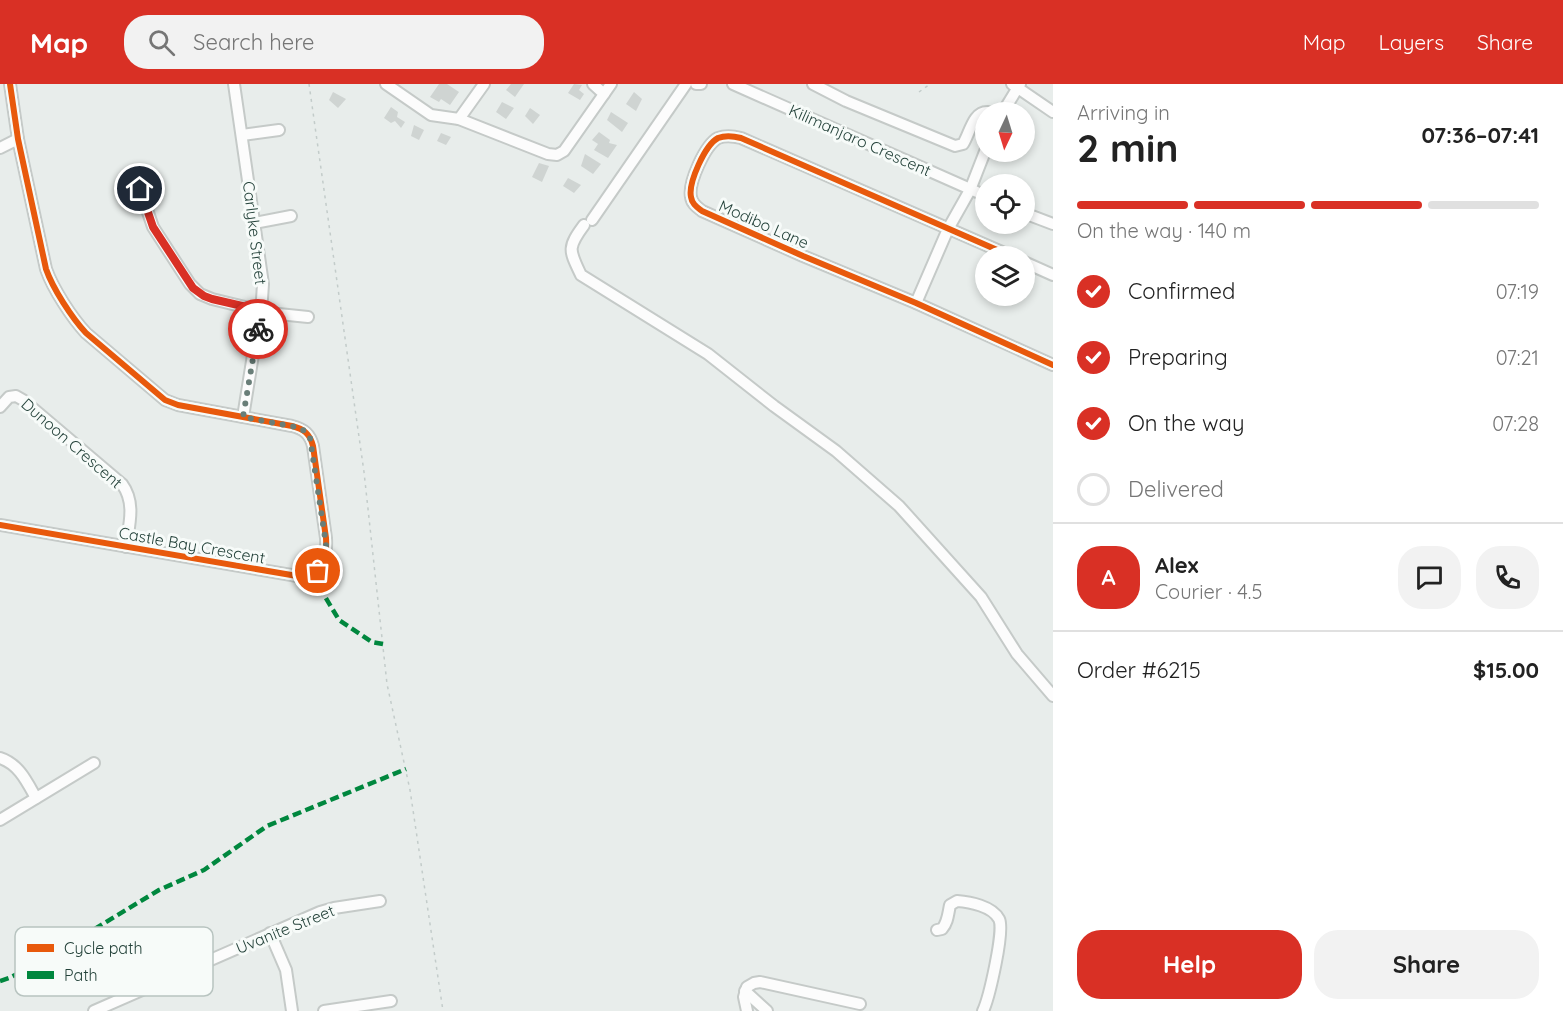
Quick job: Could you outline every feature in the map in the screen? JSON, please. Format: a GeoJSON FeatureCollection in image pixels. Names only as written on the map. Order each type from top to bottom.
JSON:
{"type":"FeatureCollection","features":[{"type":"Feature","properties":{"kind":"street","name":"Castle Bay Crescent"},"geometry":{"type":"LineString","coordinates":[[0,525],[303,577],[318,571],[326,555],[310,438],[303,430],[178,405],[165,400],[82,328],[49,278],[46,269],[18,139],[9,84]]}},
{"type":"Feature","properties":{"kind":"street","name":"Carlyke Street"},"geometry":{"type":"LineString","coordinates":[[234,84],[262,284],[243,417]]}},
{"type":"Feature","properties":{"kind":"street"},"geometry":{"type":"LineString","coordinates":[[386,84],[431,115],[459,119],[538,151],[553,154],[560,154],[564,151],[611,84]]}},
{"type":"Feature","properties":{"kind":"street"},"geometry":{"type":"LineString","coordinates":[[459,119],[484,84]]}},
{"type":"Feature","properties":{"kind":"street"},"geometry":{"type":"LineString","coordinates":[[593,84],[604,94]]}},
{"type":"Feature","properties":{"kind":"street"},"geometry":{"type":"LineString","coordinates":[[686,84],[589,223],[573,241],[572,256],[581,276],[708,354],[836,451],[900,506],[981,597],[1017,654],[1053,696]]}},
{"type":"Feature","properties":{"kind":"street"},"geometry":{"type":"LineString","coordinates":[[696,84],[701,84]]}},
{"type":"Feature","properties":{"kind":"street","name":"Kilimanjaro Crescent"},"geometry":{"type":"LineString","coordinates":[[734,84],[975,192]]}},
{"type":"Feature","properties":{"kind":"street"},"geometry":{"type":"LineString","coordinates":[[813,84],[955,146],[963,144],[975,120]]}},
{"type":"Feature","properties":{"kind":"street"},"geometry":{"type":"LineString","coordinates":[[1008,102],[1017,85],[1053,112]]}},
{"type":"Feature","properties":{"kind":"street"},"geometry":{"type":"LineString","coordinates":[[242,135],[279,130]]}},
{"type":"Feature","properties":{"kind":"street","name":"Modibo Lane"},"geometry":{"type":"LineString","coordinates":[[988,246],[733,136],[723,136],[710,145],[693,178],[691,197],[702,211],[1053,365]]}},
{"type":"Feature","properties":{"kind":"street"},"geometry":{"type":"LineString","coordinates":[[0,148],[18,139]]}},
{"type":"Feature","properties":{"kind":"street"},"geometry":{"type":"LineString","coordinates":[[916,303],[948,229],[970,190],[981,162]]}},
{"type":"Feature","properties":{"kind":"street"},"geometry":{"type":"LineString","coordinates":[[140,189],[153,227],[193,288],[212,299],[260,310],[308,317]]}},
{"type":"Feature","properties":{"kind":"street"},"geometry":{"type":"LineString","coordinates":[[254,223],[291,216]]}},
{"type":"Feature","properties":{"kind":"street"},"geometry":{"type":"LineString","coordinates":[[1035,218],[1053,225]]}},
{"type":"Feature","properties":{"kind":"street"},"geometry":{"type":"LineString","coordinates":[[1035,267],[1053,275]]}},
{"type":"Feature","properties":{"kind":"street","name":"Dunoon Crescent"},"geometry":{"type":"LineString","coordinates":[[0,408],[9,397],[16,396],[23,400],[122,484],[130,499],[131,509],[126,547]]}},
{"type":"Feature","properties":{"kind":"street"},"geometry":{"type":"LineString","coordinates":[[0,758],[8,761],[20,771],[36,798]]}},
{"type":"Feature","properties":{"kind":"street"},"geometry":{"type":"LineString","coordinates":[[0,820],[94,763]]}},
{"type":"Feature","properties":{"kind":"street","name":"Uvanite Street"},"geometry":{"type":"LineString","coordinates":[[213,958],[326,910],[380,901]]}},
{"type":"Feature","properties":{"kind":"street"},"geometry":{"type":"LineString","coordinates":[[937,930],[945,926],[950,905],[957,901],[990,910],[999,919],[1000,934],[991,985],[982,1011]]}},
{"type":"Feature","properties":{"kind":"street"},"geometry":{"type":"LineString","coordinates":[[270,933],[286,970],[292,1011]]}},
{"type":"Feature","properties":{"kind":"street"},"geometry":{"type":"LineString","coordinates":[[747,1011],[745,991],[749,984],[760,982],[860,1004]]}},
{"type":"Feature","properties":{"kind":"street"},"geometry":{"type":"LineString","coordinates":[[745,991],[767,1011]]}},
{"type":"Feature","properties":{"kind":"street","name":"Uvanite Street"},"geometry":{"type":"LineString","coordinates":[[94,1011],[127,996]]}},
{"type":"Feature","properties":{"kind":"street"},"geometry":{"type":"LineString","coordinates":[[116,1001],[122,1011]]}},
{"type":"Feature","properties":{"kind":"street"},"geometry":{"type":"LineString","coordinates":[[324,1011],[391,1001]]}},
{"type":"Feature","properties":{"kind":"path"},"geometry":{"type":"LineString","coordinates":[[309,84],[364,472],[387,684],[410,790],[443,1011]]}},
{"type":"Feature","properties":{"kind":"path"},"geometry":{"type":"LineString","coordinates":[[919,92],[930,84]]}},
{"type":"Feature","properties":{"kind":"building"},"geometry":{"type":"Polygon","coordinates":[[[439,84],[447,84],[459,92],[450,105],[441,99],[439,102],[430,97],[439,84]]]}},
{"type":"Feature","properties":{"kind":"building"},"geometry":{"type":"Polygon","coordinates":[[[511,84],[524,84],[515,97],[506,90],[511,84]]]}},
{"type":"Feature","properties":{"kind":"building"},"geometry":{"type":"Polygon","coordinates":[[[574,84],[582,85],[579,90],[584,94],[580,100],[568,93],[574,84]]]}},
{"type":"Feature","properties":{"kind":"building"},"geometry":{"type":"Polygon","coordinates":[[[333,92],[346,99],[338,108],[329,100],[333,92]]]}},
{"type":"Feature","properties":{"kind":"building"},"geometry":{"type":"Polygon","coordinates":[[[634,92],[642,99],[636,111],[626,104],[634,92]]]}},
{"type":"Feature","properties":{"kind":"building"},"geometry":{"type":"Polygon","coordinates":[[[502,102],[514,108],[506,119],[496,112],[502,102]]]}},
{"type":"Feature","properties":{"kind":"building"},"geometry":{"type":"Polygon","coordinates":[[[391,107],[398,112],[397,117],[405,122],[401,128],[395,121],[391,123],[384,118],[391,107]]]}},
{"type":"Feature","properties":{"kind":"building"},"geometry":{"type":"Polygon","coordinates":[[[530,108],[540,115],[533,124],[525,116],[530,108]]]}},
{"type":"Feature","properties":{"kind":"building"},"geometry":{"type":"Polygon","coordinates":[[[611,112],[628,123],[622,132],[607,120],[611,112]]]}},
{"type":"Feature","properties":{"kind":"building"},"geometry":{"type":"Polygon","coordinates":[[[414,125],[424,130],[419,140],[411,136],[414,125]]]}},
{"type":"Feature","properties":{"kind":"building"},"geometry":{"type":"Polygon","coordinates":[[[599,132],[610,140],[609,143],[617,145],[608,158],[594,150],[598,144],[592,140],[599,132]]]}},
{"type":"Feature","properties":{"kind":"building"},"geometry":{"type":"Polygon","coordinates":[[[441,133],[451,137],[446,145],[437,141],[441,133]]]}},
{"type":"Feature","properties":{"kind":"building"},"geometry":{"type":"Polygon","coordinates":[[[585,154],[601,164],[593,174],[581,166],[585,154]]]}},
{"type":"Feature","properties":{"kind":"building"},"geometry":{"type":"Polygon","coordinates":[[[539,163],[549,166],[542,182],[532,177],[539,163]]]}},
{"type":"Feature","properties":{"kind":"building"},"geometry":{"type":"Polygon","coordinates":[[[568,178],[581,185],[574,193],[563,186],[568,178]]]}},
{"type":"Feature","properties":{"kind":"marked path"},"geometry":{"type":"LineString","coordinates":[[312,575],[339,620],[372,642],[383,644]]}},
{"type":"Feature","properties":{"kind":"marked path"},"geometry":{"type":"LineString","coordinates":[[98,927],[159,890],[204,870],[267,826],[406,769]]}},
{"type":"Feature","properties":{"kind":"marked path"},"geometry":{"type":"LineString","coordinates":[[0,981],[15,975]]}},
{"type":"Feature","properties":{"kind":"cycle path"},"geometry":{"type":"LineString","coordinates":[[0,525],[303,577],[320,568],[326,551],[313,446],[306,433],[292,426],[178,405],[165,400],[86,333],[69,311],[46,269],[18,139],[10,84]]}},
{"type":"Feature","properties":{"kind":"cycle path"},"geometry":{"type":"LineString","coordinates":[[988,246],[738,137],[724,136],[713,142],[703,156],[692,183],[692,199],[702,211],[1053,365]]}},
{"type":"Feature","properties":{"kind":"way so far"},"geometry":{"type":"LineString","coordinates":[[258,329],[243,417],[296,427],[303,430],[310,438],[326,544],[324,562],[318,571]]}},
{"type":"Feature","properties":{"kind":"route"},"geometry":{"type":"LineString","coordinates":[[140,189],[153,227],[193,288],[212,299],[260,310],[258,329]]}}]}
